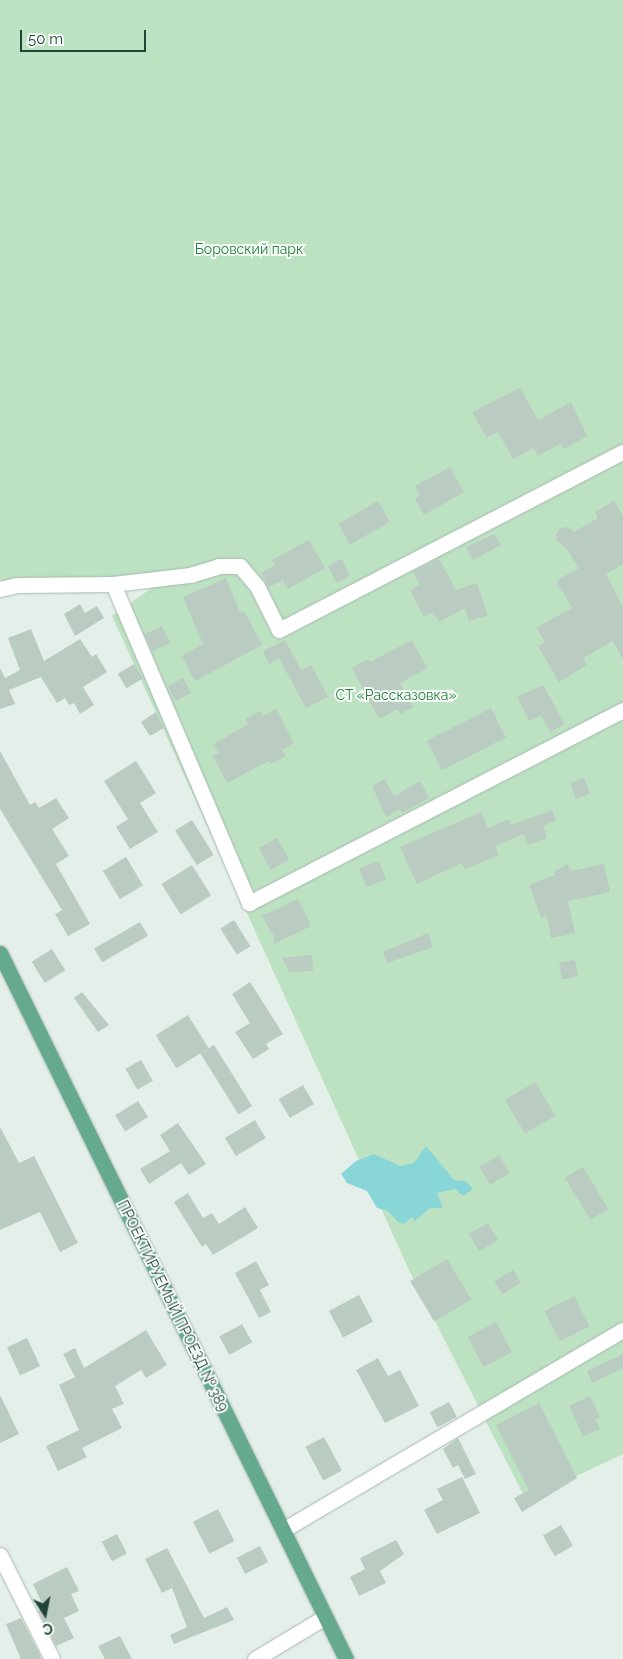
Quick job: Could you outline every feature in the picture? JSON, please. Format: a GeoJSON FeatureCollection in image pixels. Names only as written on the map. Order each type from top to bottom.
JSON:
{"type":"FeatureCollection","features":[{"type":"Feature","properties":{"kind":"main road","name":"ПРОЕКТИРУЕМЫЙ ПРОЕЗД № 389"},"geometry":{"type":"LineString","coordinates":[[0,953],[346,1659]]}},
{"type":"Feature","properties":{"kind":"street"},"geometry":{"type":"LineString","coordinates":[[0,589],[17,585],[113,584],[190,575],[218,566],[240,566],[257,586],[278,630],[623,452]]}},
{"type":"Feature","properties":{"kind":"street"},"geometry":{"type":"LineString","coordinates":[[113,584],[249,903],[623,710]]}},
{"type":"Feature","properties":{"kind":"street"},"geometry":{"type":"LineString","coordinates":[[283,1530],[623,1330]]}},
{"type":"Feature","properties":{"kind":"street"},"geometry":{"type":"LineString","coordinates":[[0,1556],[52,1659]]}},
{"type":"Feature","properties":{"kind":"street"},"geometry":{"type":"LineString","coordinates":[[255,1659],[325,1617]]}},
{"type":"Feature","properties":{"kind":"green space"},"geometry":{"type":"Polygon","coordinates":[[[0,0],[623,0],[623,1454],[526,1500],[409,1270],[112,616],[177,570],[144,577],[0,580],[0,0]]]}},
{"type":"Feature","properties":{"kind":"water"},"geometry":{"type":"Polygon","coordinates":[[[426,1146],[454,1180],[466,1181],[473,1189],[463,1196],[455,1189],[437,1193],[443,1208],[430,1208],[415,1221],[412,1217],[404,1224],[398,1222],[388,1211],[377,1208],[367,1191],[347,1183],[341,1174],[356,1161],[374,1154],[400,1166],[414,1163],[426,1146]]]}},
{"type":"Feature","properties":{"kind":"building"},"geometry":{"type":"Polygon","coordinates":[[[520,388],[538,420],[571,402],[587,436],[564,449],[561,443],[538,456],[534,448],[513,459],[498,432],[487,438],[472,412],[520,388]]]}},
{"type":"Feature","properties":{"kind":"building"},"geometry":{"type":"Polygon","coordinates":[[[450,467],[464,492],[424,515],[415,499],[420,496],[415,486],[450,467]]]}},
{"type":"Feature","properties":{"kind":"building"},"geometry":{"type":"Polygon","coordinates":[[[378,501],[390,522],[350,545],[338,524],[378,501]]]}},
{"type":"Feature","properties":{"kind":"building"},"geometry":{"type":"Polygon","coordinates":[[[614,501],[623,516],[623,564],[606,574],[623,607],[623,660],[613,641],[583,658],[587,665],[559,682],[538,646],[545,642],[536,628],[572,608],[556,581],[579,568],[567,549],[557,541],[556,534],[561,528],[568,527],[574,532],[598,518],[595,512],[614,501]]]}},
{"type":"Feature","properties":{"kind":"building"},"geometry":{"type":"Polygon","coordinates":[[[494,534],[501,545],[473,560],[466,547],[494,534]]]}},
{"type":"Feature","properties":{"kind":"building"},"geometry":{"type":"Polygon","coordinates":[[[309,540],[325,568],[288,589],[283,580],[269,587],[261,573],[275,565],[272,560],[309,540]]]}},
{"type":"Feature","properties":{"kind":"building"},"geometry":{"type":"Polygon","coordinates":[[[341,559],[350,576],[337,583],[328,566],[341,559]]]}},
{"type":"Feature","properties":{"kind":"building"},"geometry":{"type":"Polygon","coordinates":[[[439,559],[456,590],[477,583],[488,615],[469,621],[465,608],[439,622],[433,612],[424,617],[410,590],[420,585],[413,572],[439,559]]]}},
{"type":"Feature","properties":{"kind":"building"},"geometry":{"type":"Polygon","coordinates":[[[226,578],[240,613],[244,611],[262,645],[195,681],[182,656],[203,644],[183,597],[226,578]]]}},
{"type":"Feature","properties":{"kind":"building"},"geometry":{"type":"Polygon","coordinates":[[[80,604],[85,613],[97,606],[104,618],[75,636],[64,614],[80,604]]]}},
{"type":"Feature","properties":{"kind":"building"},"geometry":{"type":"Polygon","coordinates":[[[162,626],[170,643],[153,651],[145,634],[162,626]]]}},
{"type":"Feature","properties":{"kind":"building"},"geometry":{"type":"Polygon","coordinates":[[[31,629],[44,661],[80,639],[92,657],[96,654],[107,672],[83,687],[94,705],[80,714],[74,703],[69,705],[65,698],[57,703],[41,677],[9,690],[15,704],[0,709],[0,668],[5,678],[20,670],[8,638],[31,629]]]}},
{"type":"Feature","properties":{"kind":"building"},"geometry":{"type":"Polygon","coordinates":[[[285,640],[301,670],[311,665],[328,697],[306,708],[279,658],[269,664],[263,651],[285,640]]]}},
{"type":"Feature","properties":{"kind":"building"},"geometry":{"type":"Polygon","coordinates":[[[412,640],[427,668],[400,683],[413,707],[400,714],[398,709],[379,719],[352,668],[368,659],[370,662],[412,640]]]}},
{"type":"Feature","properties":{"kind":"building"},"geometry":{"type":"Polygon","coordinates":[[[134,664],[143,679],[126,688],[118,674],[134,664]]]}},
{"type":"Feature","properties":{"kind":"building"},"geometry":{"type":"Polygon","coordinates":[[[183,678],[191,693],[176,701],[168,686],[183,678]]]}},
{"type":"Feature","properties":{"kind":"building"},"geometry":{"type":"Polygon","coordinates":[[[543,685],[565,724],[550,732],[541,715],[529,721],[517,697],[543,685]]]}},
{"type":"Feature","properties":{"kind":"building"},"geometry":{"type":"Polygon","coordinates":[[[491,708],[506,737],[442,770],[427,741],[491,708]]]}},
{"type":"Feature","properties":{"kind":"building"},"geometry":{"type":"Polygon","coordinates":[[[276,709],[294,743],[282,750],[286,756],[271,764],[269,761],[227,783],[213,756],[219,753],[214,744],[248,724],[246,719],[260,711],[263,716],[276,709]]]}},
{"type":"Feature","properties":{"kind":"building"},"geometry":{"type":"Polygon","coordinates":[[[156,712],[164,728],[150,736],[141,722],[156,712]]]}},
{"type":"Feature","properties":{"kind":"building"},"geometry":{"type":"Polygon","coordinates":[[[0,751],[30,805],[35,802],[39,808],[56,798],[69,818],[52,829],[69,856],[56,864],[90,924],[68,936],[55,914],[62,910],[0,809],[0,751]]]}},
{"type":"Feature","properties":{"kind":"building"},"geometry":{"type":"Polygon","coordinates":[[[136,761],[156,793],[140,803],[158,832],[130,849],[116,827],[128,819],[104,781],[136,761]]]}},
{"type":"Feature","properties":{"kind":"building"},"geometry":{"type":"Polygon","coordinates":[[[584,778],[590,794],[576,799],[570,783],[584,778]]]}},
{"type":"Feature","properties":{"kind":"building"},"geometry":{"type":"Polygon","coordinates":[[[385,779],[394,796],[420,781],[429,798],[402,813],[400,809],[386,817],[372,786],[385,779]]]}},
{"type":"Feature","properties":{"kind":"building"},"geometry":{"type":"Polygon","coordinates":[[[552,810],[556,820],[543,826],[547,838],[528,845],[524,834],[495,846],[499,855],[465,869],[462,863],[417,884],[400,847],[481,812],[488,828],[508,819],[511,825],[552,810]]]}},
{"type":"Feature","properties":{"kind":"building"},"geometry":{"type":"Polygon","coordinates":[[[192,820],[214,855],[197,865],[175,831],[192,820]]]}},
{"type":"Feature","properties":{"kind":"building"},"geometry":{"type":"Polygon","coordinates":[[[277,838],[289,860],[271,870],[259,848],[277,838]]]}},
{"type":"Feature","properties":{"kind":"building"},"geometry":{"type":"Polygon","coordinates":[[[126,857],[143,885],[120,899],[103,871],[126,857]]]}},
{"type":"Feature","properties":{"kind":"building"},"geometry":{"type":"Polygon","coordinates":[[[379,861],[386,880],[366,887],[359,868],[379,861]]]}},
{"type":"Feature","properties":{"kind":"building"},"geometry":{"type":"Polygon","coordinates":[[[567,864],[571,871],[604,864],[610,892],[568,901],[575,933],[551,938],[547,916],[541,917],[529,885],[556,875],[554,872],[567,864]]]}},
{"type":"Feature","properties":{"kind":"building"},"geometry":{"type":"Polygon","coordinates":[[[192,865],[211,896],[181,915],[161,884],[192,865]]]}},
{"type":"Feature","properties":{"kind":"building"},"geometry":{"type":"Polygon","coordinates":[[[298,899],[311,926],[274,944],[273,932],[271,933],[262,916],[298,899]]]}},
{"type":"Feature","properties":{"kind":"building"},"geometry":{"type":"Polygon","coordinates":[[[234,920],[250,946],[237,955],[220,928],[234,920]]]}},
{"type":"Feature","properties":{"kind":"building"},"geometry":{"type":"Polygon","coordinates":[[[140,922],[148,936],[102,962],[94,948],[140,922]]]}},
{"type":"Feature","properties":{"kind":"building"},"geometry":{"type":"Polygon","coordinates":[[[428,933],[433,947],[387,963],[383,952],[428,933]]]}},
{"type":"Feature","properties":{"kind":"building"},"geometry":{"type":"Polygon","coordinates":[[[52,949],[65,970],[45,983],[32,962],[52,949]]]}},
{"type":"Feature","properties":{"kind":"building"},"geometry":{"type":"Polygon","coordinates":[[[312,955],[313,971],[289,972],[282,958],[312,955]]]}},
{"type":"Feature","properties":{"kind":"building"},"geometry":{"type":"Polygon","coordinates":[[[575,960],[578,977],[562,980],[559,963],[575,960]]]}},
{"type":"Feature","properties":{"kind":"building"},"geometry":{"type":"Polygon","coordinates":[[[250,982],[283,1034],[266,1044],[269,1049],[253,1059],[235,1032],[250,1023],[232,994],[250,982]]]}},
{"type":"Feature","properties":{"kind":"building"},"geometry":{"type":"Polygon","coordinates":[[[82,992],[109,1025],[98,1032],[74,998],[82,992]]]}},
{"type":"Feature","properties":{"kind":"building"},"geometry":{"type":"Polygon","coordinates":[[[188,1015],[209,1048],[176,1068],[156,1035],[188,1015]]]}},
{"type":"Feature","properties":{"kind":"building"},"geometry":{"type":"Polygon","coordinates":[[[214,1045],[252,1106],[239,1115],[200,1053],[214,1045]]]}},
{"type":"Feature","properties":{"kind":"building"},"geometry":{"type":"Polygon","coordinates":[[[141,1060],[153,1081],[137,1090],[125,1069],[141,1060]]]}},
{"type":"Feature","properties":{"kind":"building"},"geometry":{"type":"Polygon","coordinates":[[[535,1082],[555,1115],[525,1133],[505,1100],[535,1082]]]}},
{"type":"Feature","properties":{"kind":"building"},"geometry":{"type":"Polygon","coordinates":[[[303,1085],[314,1104],[290,1118],[279,1099],[303,1085]]]}},
{"type":"Feature","properties":{"kind":"building"},"geometry":{"type":"Polygon","coordinates":[[[138,1101],[148,1117],[125,1131],[115,1115],[138,1101]]]}},
{"type":"Feature","properties":{"kind":"building"},"geometry":{"type":"Polygon","coordinates":[[[255,1120],[266,1138],[236,1156],[225,1138],[255,1120]]]}},
{"type":"Feature","properties":{"kind":"building"},"geometry":{"type":"Polygon","coordinates":[[[178,1123],[206,1164],[189,1175],[181,1163],[149,1184],[140,1169],[170,1151],[160,1135],[178,1123]]]}},
{"type":"Feature","properties":{"kind":"building"},"geometry":{"type":"Polygon","coordinates":[[[0,1127],[19,1163],[34,1156],[78,1243],[60,1252],[40,1212],[0,1230],[0,1127]]]}},
{"type":"Feature","properties":{"kind":"building"},"geometry":{"type":"Polygon","coordinates":[[[499,1155],[510,1173],[490,1185],[479,1167],[499,1155]]]}},
{"type":"Feature","properties":{"kind":"building"},"geometry":{"type":"Polygon","coordinates":[[[583,1167],[608,1209],[590,1220],[565,1178],[583,1167]]]}},
{"type":"Feature","properties":{"kind":"building"},"geometry":{"type":"Polygon","coordinates":[[[188,1193],[203,1218],[212,1213],[219,1224],[245,1207],[258,1228],[213,1255],[206,1244],[202,1247],[174,1202],[188,1193]]]}},
{"type":"Feature","properties":{"kind":"building"},"geometry":{"type":"Polygon","coordinates":[[[488,1223],[498,1240],[479,1251],[469,1234],[488,1223]]]}},
{"type":"Feature","properties":{"kind":"building"},"geometry":{"type":"Polygon","coordinates":[[[447,1259],[471,1299],[434,1321],[410,1281],[447,1259]]]}},
{"type":"Feature","properties":{"kind":"building"},"geometry":{"type":"Polygon","coordinates":[[[256,1261],[269,1285],[260,1290],[271,1312],[259,1318],[235,1273],[256,1261]]]}},
{"type":"Feature","properties":{"kind":"building"},"geometry":{"type":"Polygon","coordinates":[[[513,1270],[521,1283],[502,1294],[494,1282],[513,1270]]]}},
{"type":"Feature","properties":{"kind":"building"},"geometry":{"type":"Polygon","coordinates":[[[359,1295],[373,1321],[343,1337],[329,1311],[359,1295]]]}},
{"type":"Feature","properties":{"kind":"building"},"geometry":{"type":"Polygon","coordinates":[[[574,1296],[589,1326],[560,1341],[545,1311],[574,1296]]]}},
{"type":"Feature","properties":{"kind":"building"},"geometry":{"type":"Polygon","coordinates":[[[496,1322],[512,1352],[484,1367],[468,1337],[496,1322]]]}},
{"type":"Feature","properties":{"kind":"building"},"geometry":{"type":"Polygon","coordinates":[[[242,1324],[252,1342],[229,1355],[219,1337],[242,1324]]]}},
{"type":"Feature","properties":{"kind":"building"},"geometry":{"type":"Polygon","coordinates":[[[146,1330],[167,1365],[146,1378],[141,1370],[115,1386],[124,1404],[112,1409],[122,1428],[82,1448],[87,1457],[58,1471],[46,1446],[79,1430],[59,1385],[75,1377],[63,1354],[75,1348],[84,1368],[146,1330]]]}},
{"type":"Feature","properties":{"kind":"building"},"geometry":{"type":"Polygon","coordinates":[[[27,1338],[40,1366],[20,1375],[7,1347],[27,1338]]]}},
{"type":"Feature","properties":{"kind":"building"},"geometry":{"type":"Polygon","coordinates":[[[623,1354],[623,1368],[592,1383],[587,1371],[623,1354]]]}},
{"type":"Feature","properties":{"kind":"building"},"geometry":{"type":"Polygon","coordinates":[[[378,1358],[388,1376],[400,1370],[419,1406],[385,1423],[356,1370],[378,1358]]]}},
{"type":"Feature","properties":{"kind":"building"},"geometry":{"type":"Polygon","coordinates":[[[0,1395],[19,1434],[0,1443],[0,1395]]]}},
{"type":"Feature","properties":{"kind":"building"},"geometry":{"type":"Polygon","coordinates":[[[590,1396],[600,1417],[595,1419],[600,1429],[583,1436],[569,1406],[590,1396]]]}},
{"type":"Feature","properties":{"kind":"building"},"geometry":{"type":"Polygon","coordinates":[[[449,1402],[457,1417],[438,1427],[430,1412],[449,1402]]]}},
{"type":"Feature","properties":{"kind":"building"},"geometry":{"type":"Polygon","coordinates":[[[539,1403],[577,1478],[522,1512],[514,1498],[529,1490],[496,1425],[539,1403]]]}},
{"type":"Feature","properties":{"kind":"building"},"geometry":{"type":"Polygon","coordinates":[[[324,1437],[342,1471],[323,1480],[305,1447],[324,1437]]]}},
{"type":"Feature","properties":{"kind":"building"},"geometry":{"type":"Polygon","coordinates":[[[458,1438],[476,1474],[465,1479],[458,1465],[453,1468],[443,1449],[458,1438]]]}},
{"type":"Feature","properties":{"kind":"building"},"geometry":{"type":"Polygon","coordinates":[[[462,1477],[480,1513],[437,1534],[424,1510],[443,1500],[437,1489],[462,1477]]]}},
{"type":"Feature","properties":{"kind":"building"},"geometry":{"type":"Polygon","coordinates":[[[218,1509],[234,1541],[209,1554],[193,1522],[218,1509]]]}},
{"type":"Feature","properties":{"kind":"building"},"geometry":{"type":"Polygon","coordinates":[[[561,1525],[573,1546],[555,1556],[543,1536],[561,1525]]]}},
{"type":"Feature","properties":{"kind":"building"},"geometry":{"type":"Polygon","coordinates":[[[117,1534],[127,1554],[112,1561],[102,1542],[117,1534]]]}},
{"type":"Feature","properties":{"kind":"building"},"geometry":{"type":"Polygon","coordinates":[[[396,1540],[404,1554],[380,1571],[386,1583],[359,1596],[350,1577],[365,1569],[360,1558],[396,1540]]]}},
{"type":"Feature","properties":{"kind":"building"},"geometry":{"type":"Polygon","coordinates":[[[260,1546],[268,1562],[245,1574],[237,1558],[260,1546]]]}},
{"type":"Feature","properties":{"kind":"building"},"geometry":{"type":"Polygon","coordinates":[[[167,1548],[204,1618],[227,1607],[234,1620],[174,1644],[170,1635],[187,1627],[172,1588],[162,1593],[145,1559],[167,1548]]]}},
{"type":"Feature","properties":{"kind":"building"},"geometry":{"type":"Polygon","coordinates":[[[67,1567],[79,1591],[71,1594],[79,1611],[64,1618],[74,1638],[56,1646],[38,1610],[44,1608],[33,1584],[67,1567]]]}},
{"type":"Feature","properties":{"kind":"building"},"geometry":{"type":"Polygon","coordinates":[[[21,1618],[41,1659],[21,1659],[6,1624],[21,1618]]]}},
{"type":"Feature","properties":{"kind":"building"},"geometry":{"type":"Polygon","coordinates":[[[120,1636],[132,1659],[105,1659],[98,1646],[120,1636]]]}},
{"type":"Feature","properties":{"kind":"park label","name":"Боровский парк"},"geometry":{"type":"Point","coordinates":[249,249]}},
{"type":"Feature","properties":{"kind":"park label","name":"СТ «Рассказовка»"},"geometry":{"type":"Point","coordinates":[396,695]}}]}
